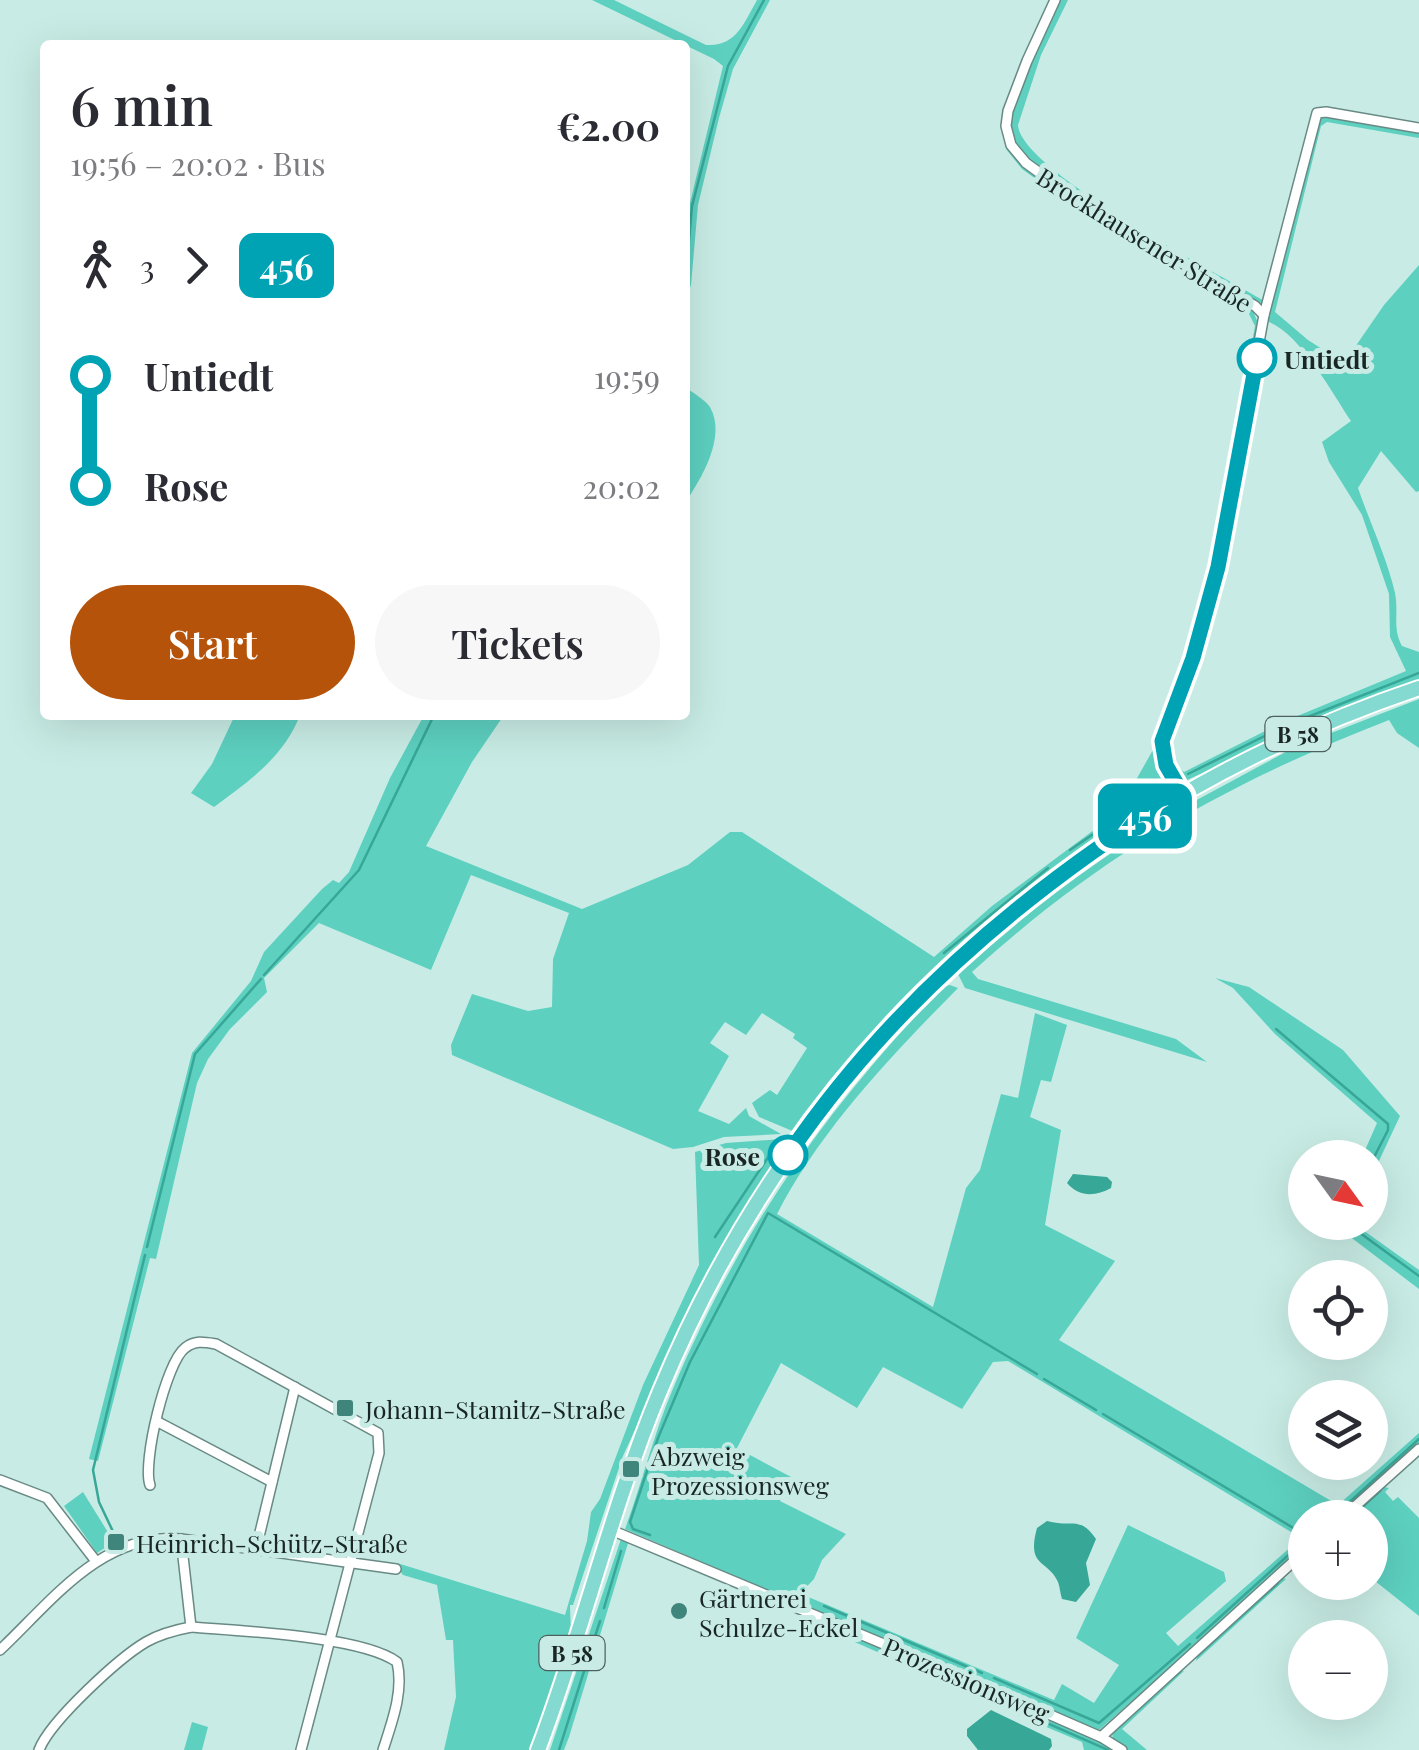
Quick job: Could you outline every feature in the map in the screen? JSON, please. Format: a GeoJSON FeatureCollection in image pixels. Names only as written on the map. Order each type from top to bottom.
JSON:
{"type":"FeatureCollection","features":[{"type":"Feature","properties":{"kind":"main road","name":"B 58"},"geometry":{"type":"LineString","coordinates":[[538,1750],[661,1389],[724,1256],[780,1166],[841,1084],[918,998],[997,924],[1088,854],[1182,793],[1290,738],[1419,688]]}},
{"type":"Feature","properties":{"kind":"street","name":"Brockhausener Straße"},"geometry":{"type":"LineString","coordinates":[[1055,0],[1026,61],[1008,112],[1006,126],[1011,145],[1026,164],[1085,206],[1255,306],[1264,315]]}},
{"type":"Feature","properties":{"kind":"street","name":"Brockhausener Straße"},"geometry":{"type":"LineString","coordinates":[[1182,793],[1166,765],[1162,741],[1193,658],[1218,567],[1264,315],[1317,113],[1419,128]]}},
{"type":"Feature","properties":{"kind":"street"},"geometry":{"type":"LineString","coordinates":[[150,1485],[146,1468],[170,1369],[185,1347],[198,1342],[216,1344],[378,1433],[380,1442],[302,1750]]}},
{"type":"Feature","properties":{"kind":"street"},"geometry":{"type":"LineString","coordinates":[[256,1549],[296,1387]]}},
{"type":"Feature","properties":{"kind":"street"},"geometry":{"type":"LineString","coordinates":[[158,1422],[272,1482]]}},
{"type":"Feature","properties":{"kind":"street"},"geometry":{"type":"LineString","coordinates":[[1362,1500],[1419,1450]]}},
{"type":"Feature","properties":{"kind":"street"},"geometry":{"type":"LineString","coordinates":[[0,1480],[47,1498],[95,1560]]}},
{"type":"Feature","properties":{"kind":"street","name":"Prozessionsweg"},"geometry":{"type":"LineString","coordinates":[[611,1530],[1102,1738],[1122,1750]]}},
{"type":"Feature","properties":{"kind":"street"},"geometry":{"type":"LineString","coordinates":[[0,1650],[95,1560],[146,1538],[181,1538],[396,1569]]}},
{"type":"Feature","properties":{"kind":"street"},"geometry":{"type":"LineString","coordinates":[[181,1538],[191,1626]]}},
{"type":"Feature","properties":{"kind":"street"},"geometry":{"type":"LineString","coordinates":[[1102,1738],[1288,1567]]}},
{"type":"Feature","properties":{"kind":"street"},"geometry":{"type":"LineString","coordinates":[[40,1750],[60,1719],[130,1652],[167,1632],[191,1626],[331,1640],[388,1655],[397,1662],[400,1674],[383,1750]]}},
{"type":"Feature","properties":{"kind":"shaded area"},"geometry":{"type":"Polygon","coordinates":[[[592,0],[614,0],[706,45],[716,45],[732,38],[757,0],[770,0],[733,69],[719,118],[698,205],[690,288],[690,203],[723,66],[690,47],[690,40],[675,40],[592,0]]]}},
{"type":"Feature","properties":{"kind":"shaded area"},"geometry":{"type":"Polygon","coordinates":[[[1053,0],[1006,111],[1016,157],[1252,309],[1259,325],[1216,566],[1160,740],[1159,754],[1173,786],[1171,790],[1047,877],[942,966],[836,1081],[795,1132],[759,1117],[752,1103],[770,1090],[777,1095],[807,1048],[793,1038],[795,1034],[762,1013],[746,1035],[725,1022],[710,1043],[729,1056],[698,1111],[729,1124],[746,1108],[749,1116],[781,1134],[724,1137],[693,1147],[673,1149],[452,1055],[451,1045],[472,994],[528,1011],[552,1007],[553,959],[569,913],[471,875],[431,970],[319,923],[264,978],[267,992],[230,1029],[208,1059],[197,1083],[156,1259],[150,1258],[98,1461],[89,1459],[192,1053],[251,981],[264,952],[322,889],[333,880],[339,883],[349,872],[390,778],[421,720],[501,720],[472,762],[426,846],[582,909],[688,865],[730,832],[742,832],[934,957],[992,906],[1118,812],[1154,748],[1153,737],[1186,655],[1211,565],[1255,326],[1240,303],[1062,198],[1022,169],[1006,149],[1001,125],[1022,60],[1053,0]]]}},
{"type":"Feature","properties":{"kind":"shaded area"},"geometry":{"type":"Polygon","coordinates":[[[1058,0],[1068,0],[1041,55],[1018,125],[1027,144],[1051,168],[1126,221],[1266,302],[1256,304],[1087,204],[1028,162],[1013,143],[1010,128],[1016,95],[1058,0]]]}},
{"type":"Feature","properties":{"kind":"shaded area"},"geometry":{"type":"Polygon","coordinates":[[[1329,115],[1419,130],[1419,138],[1327,122],[1321,126],[1275,312],[1344,363],[1384,305],[1419,265],[1419,491],[1381,451],[1358,488],[1392,580],[1399,639],[1402,646],[1419,652],[1419,680],[1333,713],[1185,781],[1169,764],[1165,742],[1195,659],[1252,400],[1257,401],[1227,568],[1173,733],[1172,749],[1177,764],[1184,772],[1283,722],[1406,671],[1390,637],[1389,594],[1362,515],[1329,462],[1322,442],[1351,421],[1291,337],[1266,321],[1319,119],[1329,115]]]}},
{"type":"Feature","properties":{"kind":"shaded area"},"geometry":{"type":"Polygon","coordinates":[[[690,391],[710,407],[716,431],[690,495],[690,391]]]}},
{"type":"Feature","properties":{"kind":"shaded area"},"geometry":{"type":"Polygon","coordinates":[[[1419,699],[1419,748],[1397,733],[1389,720],[1219,797],[1118,857],[972,972],[978,979],[1176,1039],[1207,1062],[965,988],[958,974],[965,966],[1045,901],[1157,823],[1186,805],[1192,809],[1193,802],[1295,747],[1419,699]]]}},
{"type":"Feature","properties":{"kind":"shaded area"},"geometry":{"type":"Polygon","coordinates":[[[233,720],[298,720],[275,756],[214,807],[191,793],[212,764],[233,720]]]}},
{"type":"Feature","properties":{"kind":"shaded area"},"geometry":{"type":"Polygon","coordinates":[[[1215,978],[1249,987],[1343,1050],[1400,1116],[1388,1142],[1370,1140],[1377,1123],[1275,1034],[1233,988],[1215,978]]]}},
{"type":"Feature","properties":{"kind":"shaded area"},"geometry":{"type":"Polygon","coordinates":[[[943,987],[958,988],[836,1123],[777,1214],[933,1307],[966,1188],[980,1170],[1001,1094],[1018,1098],[1035,1013],[1067,1025],[1051,1082],[1041,1080],[1030,1117],[1061,1130],[1045,1225],[1115,1261],[1059,1340],[1288,1475],[1288,1480],[1296,1480],[1330,1500],[1288,1500],[1288,1530],[1008,1361],[993,1362],[962,1409],[883,1367],[857,1408],[781,1363],[737,1448],[791,1477],[780,1501],[846,1534],[793,1601],[625,1529],[672,1391],[726,1278],[756,1226],[859,1080],[943,987]]]}},
{"type":"Feature","properties":{"kind":"shaded area"},"geometry":{"type":"Polygon","coordinates":[[[781,1139],[786,1147],[723,1245],[623,1456],[570,1605],[571,1635],[534,1750],[444,1750],[456,1697],[453,1640],[446,1640],[437,1585],[403,1575],[397,1563],[565,1615],[587,1541],[591,1512],[600,1499],[643,1385],[699,1265],[695,1152],[726,1143],[781,1139]]]}},
{"type":"Feature","properties":{"kind":"shaded area"},"geometry":{"type":"Polygon","coordinates":[[[1073,1174],[1107,1177],[1111,1188],[1082,1193],[1067,1183],[1073,1174]]]}},
{"type":"Feature","properties":{"kind":"shaded area"},"geometry":{"type":"Polygon","coordinates":[[[1354,1240],[1377,1240],[1419,1270],[1419,1289],[1388,1265],[1388,1260],[1381,1260],[1354,1240]]]}},
{"type":"Feature","properties":{"kind":"shaded area"},"geometry":{"type":"Polygon","coordinates":[[[1419,1433],[1419,1446],[1388,1474],[1388,1461],[1419,1433]]]}},
{"type":"Feature","properties":{"kind":"shaded area"},"geometry":{"type":"Polygon","coordinates":[[[1366,1480],[1381,1480],[1358,1500],[1344,1500],[1366,1480]]]}},
{"type":"Feature","properties":{"kind":"shaded area"},"geometry":{"type":"Polygon","coordinates":[[[1384,1487],[1389,1488],[1385,1492],[1393,1501],[1398,1497],[1419,1518],[1419,1616],[1388,1591],[1388,1500],[1368,1500],[1384,1487]]]}},
{"type":"Feature","properties":{"kind":"shaded area"},"geometry":{"type":"Polygon","coordinates":[[[83,1492],[114,1542],[97,1553],[64,1506],[83,1492]]]}},
{"type":"Feature","properties":{"kind":"shaded area"},"geometry":{"type":"Polygon","coordinates":[[[1047,1521],[1080,1525],[1096,1539],[1086,1563],[1090,1585],[1076,1602],[1062,1599],[1054,1575],[1036,1557],[1037,1528],[1047,1521]]]}},
{"type":"Feature","properties":{"kind":"shaded area"},"geometry":{"type":"Polygon","coordinates":[[[1128,1525],[1224,1572],[1226,1581],[1166,1633],[1178,1646],[1288,1549],[1288,1562],[1099,1730],[803,1606],[806,1596],[1054,1700],[1062,1684],[1094,1703],[1119,1665],[1076,1638],[1128,1525]]]}},
{"type":"Feature","properties":{"kind":"shaded area"},"geometry":{"type":"Polygon","coordinates":[[[621,1539],[629,1540],[569,1737],[564,1750],[550,1750],[621,1539]]]}},
{"type":"Feature","properties":{"kind":"shaded area"},"geometry":{"type":"Polygon","coordinates":[[[1286,1579],[1196,1661],[1199,1650],[1286,1579]]]}},
{"type":"Feature","properties":{"kind":"shaded area"},"geometry":{"type":"Polygon","coordinates":[[[808,1615],[959,1680],[952,1685],[805,1620],[808,1615]]]}},
{"type":"Feature","properties":{"kind":"shaded area"},"geometry":{"type":"Polygon","coordinates":[[[1184,1671],[1122,1729],[1147,1750],[1127,1750],[1113,1739],[1112,1732],[1176,1672],[1184,1671]]]}},
{"type":"Feature","properties":{"kind":"shaded area"},"geometry":{"type":"Polygon","coordinates":[[[998,1698],[1116,1750],[1084,1750],[1082,1742],[992,1704],[998,1698]]]}},
{"type":"Feature","properties":{"kind":"shaded area"},"geometry":{"type":"Polygon","coordinates":[[[991,1710],[1051,1739],[1052,1746],[1049,1750],[978,1750],[967,1736],[967,1729],[991,1710]]]}},
{"type":"Feature","properties":{"kind":"shaded area"},"geometry":{"type":"Polygon","coordinates":[[[192,1722],[208,1727],[202,1750],[184,1750],[192,1722]]]}},
{"type":"Feature","properties":{"kind":"waterway"},"geometry":{"type":"LineString","coordinates":[[690,229],[692,206],[728,66],[764,0]]}},
{"type":"Feature","properties":{"kind":"waterway"},"geometry":{"type":"LineString","coordinates":[[1200,648],[1222,572],[1254,401]]}},
{"type":"Feature","properties":{"kind":"waterway"},"geometry":{"type":"LineString","coordinates":[[1179,709],[1193,670]]}},
{"type":"Feature","properties":{"kind":"waterway"},"geometry":{"type":"LineString","coordinates":[[1188,774],[1285,726],[1419,673]]}},
{"type":"Feature","properties":{"kind":"waterway"},"geometry":{"type":"LineString","coordinates":[[264,975],[359,870],[432,720]]}},
{"type":"Feature","properties":{"kind":"waterway"},"geometry":{"type":"LineString","coordinates":[[1169,735],[1167,747],[1177,772]]}},
{"type":"Feature","properties":{"kind":"waterway"},"geometry":{"type":"LineString","coordinates":[[1070,850],[1162,787]]}},
{"type":"Feature","properties":{"kind":"waterway"},"geometry":{"type":"LineString","coordinates":[[944,953],[1048,868]]}},
{"type":"Feature","properties":{"kind":"waterway"},"geometry":{"type":"LineString","coordinates":[[147,1247],[195,1054],[261,979]]}},
{"type":"Feature","properties":{"kind":"waterway"},"geometry":{"type":"LineString","coordinates":[[1276,1029],[1388,1124],[1383,1140]]}},
{"type":"Feature","properties":{"kind":"waterway"},"geometry":{"type":"LineString","coordinates":[[715,1237],[777,1144]]}},
{"type":"Feature","properties":{"kind":"waterway"},"geometry":{"type":"LineString","coordinates":[[650,1535],[633,1529],[630,1522],[658,1438],[690,1362],[768,1213],[1037,1374]]}},
{"type":"Feature","properties":{"kind":"waterway"},"geometry":{"type":"LineString","coordinates":[[1370,1240],[1419,1276]]}},
{"type":"Feature","properties":{"kind":"waterway"},"geometry":{"type":"LineString","coordinates":[[117,1540],[99,1502],[93,1470],[145,1255]]}},
{"type":"Feature","properties":{"kind":"waterway"},"geometry":{"type":"LineString","coordinates":[[1044,1379],[1096,1410]]}},
{"type":"Feature","properties":{"kind":"waterway"},"geometry":{"type":"LineString","coordinates":[[1103,1414],[1288,1525]]}},
{"type":"Feature","properties":{"kind":"waterway"},"geometry":{"type":"LineString","coordinates":[[1352,1500],[1419,1439]]}},
{"type":"Feature","properties":{"kind":"waterway"},"geometry":{"type":"LineString","coordinates":[[1370,1500],[1380,1491]]}},
{"type":"Feature","properties":{"kind":"waterway"},"geometry":{"type":"LineString","coordinates":[[604,1608],[621,1551]]}},
{"type":"Feature","properties":{"kind":"waterway"},"geometry":{"type":"LineString","coordinates":[[1197,1638],[1288,1555]]}},
{"type":"Feature","properties":{"kind":"waterway"},"geometry":{"type":"LineString","coordinates":[[1197,1656],[1278,1583]]}},
{"type":"Feature","properties":{"kind":"waterway"},"geometry":{"type":"LineString","coordinates":[[824,1606],[982,1673]]}},
{"type":"Feature","properties":{"kind":"waterway"},"geometry":{"type":"LineString","coordinates":[[559,1750],[600,1621]]}},
{"type":"Feature","properties":{"kind":"waterway"},"geometry":{"type":"LineString","coordinates":[[994,1678],[1099,1723],[1190,1644]]}},
{"type":"Feature","properties":{"kind":"waterway"},"geometry":{"type":"LineString","coordinates":[[999,1702],[1108,1750]]}},
{"type":"Feature","properties":{"kind":"bus line","name":"456"},"geometry":{"type":"LineString","coordinates":[[788,1155],[841,1084],[944,972],[1048,883],[1182,793],[1166,765],[1162,741],[1193,658],[1218,567],[1257,358]]}},
{"type":"Feature","properties":{"kind":"place","name":"Untiedt"},"geometry":{"type":"Point","coordinates":[1257,358]}},
{"type":"Feature","properties":{"kind":"place","name":"Rose"},"geometry":{"type":"Point","coordinates":[788,1155]}},
{"type":"Feature","properties":{"kind":"place","name":"Johann-Stamitz-Straße"},"geometry":{"type":"Point","coordinates":[345,1408]}},
{"type":"Feature","properties":{"kind":"place","name":"Abzweig Prozessionsweg"},"geometry":{"type":"Point","coordinates":[631,1469]}},
{"type":"Feature","properties":{"kind":"place","name":"Heinrich-Schütz-Straße"},"geometry":{"type":"Point","coordinates":[116,1542]}},
{"type":"Feature","properties":{"kind":"place","name":"Gärtnerei Schulze-Eckel"},"geometry":{"type":"Point","coordinates":[679,1611]}}]}
